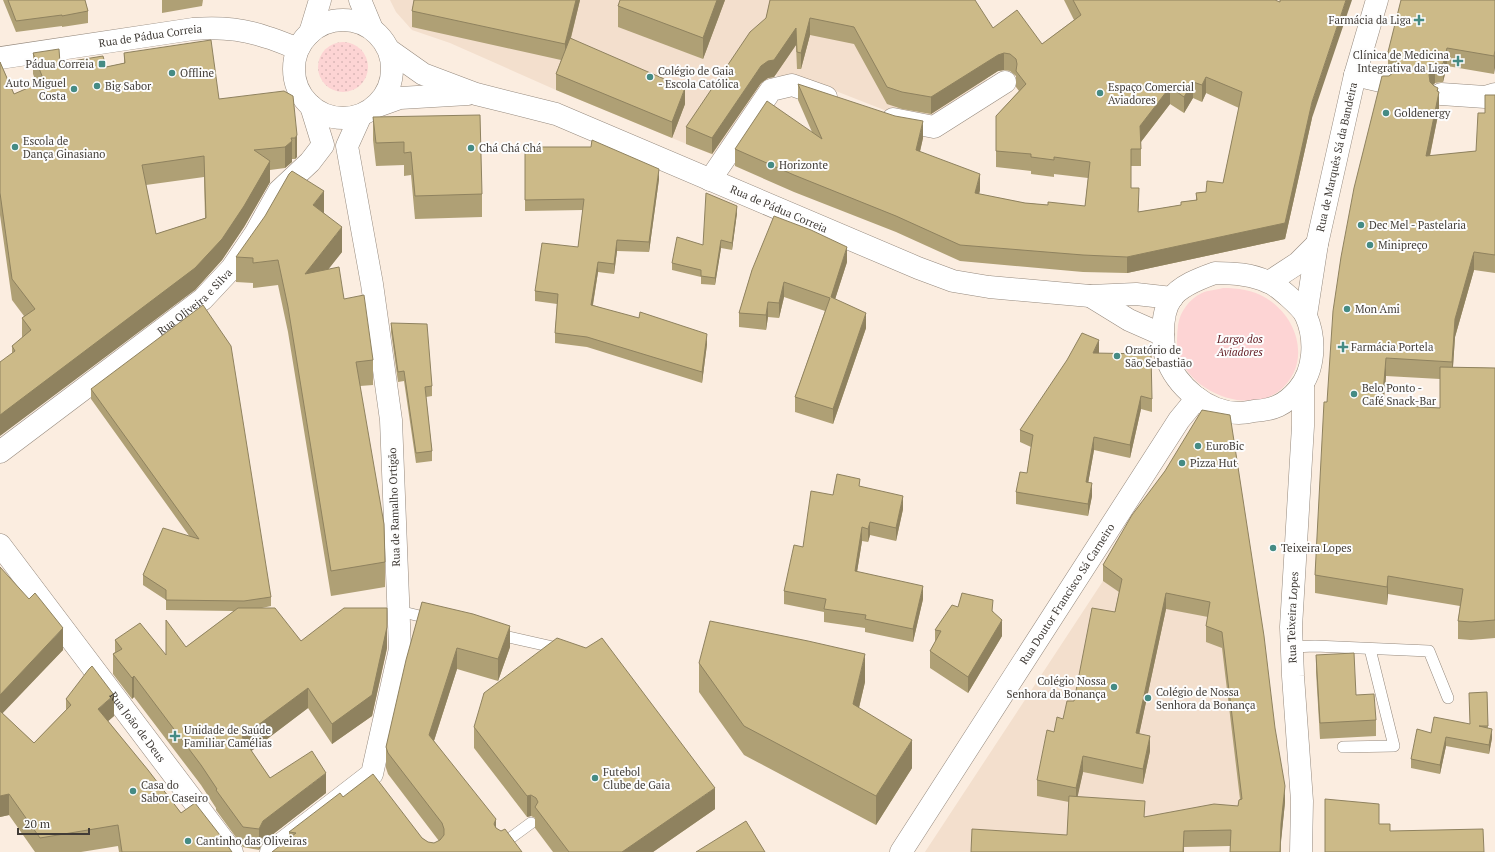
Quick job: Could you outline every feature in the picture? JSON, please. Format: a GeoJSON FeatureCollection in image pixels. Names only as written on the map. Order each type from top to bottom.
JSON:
{"type":"FeatureCollection","features":[{"type":"Feature","properties":{"kind":"main road"},"geometry":{"type":"LineString","coordinates":[[320,0],[294,64],[295,80],[301,94],[311,106],[320,113],[332,117],[344,118],[368,111]]}},
{"type":"Feature","properties":{"kind":"main road"},"geometry":{"type":"LineString","coordinates":[[360,0],[372,29]]}},
{"type":"Feature","properties":{"kind":"main road","name":"Rua de Marquês Sá da Bandeira"},"geometry":{"type":"LineString","coordinates":[[1306,314],[1317,244],[1355,75],[1378,0]]}},
{"type":"Feature","properties":{"kind":"main road"},"geometry":{"type":"LineString","coordinates":[[304,41],[321,25],[333,21],[347,20],[360,23],[372,29],[382,38],[389,50],[392,64],[392,80],[386,94],[368,111],[347,146],[323,145],[311,106]]}},
{"type":"Feature","properties":{"kind":"main road","name":"Rua de Pádua Correia"},"geometry":{"type":"LineString","coordinates":[[0,58],[193,29],[212,28],[252,33],[266,37],[304,41]]}},
{"type":"Feature","properties":{"kind":"main road","name":"Rua de Pádua Correia"},"geometry":{"type":"LineString","coordinates":[[389,50],[423,74],[476,94],[556,114],[863,243],[918,268],[953,281],[989,287],[1090,296],[1136,294],[1172,298]]}},
{"type":"Feature","properties":{"kind":"main road"},"geometry":{"type":"LineString","coordinates":[[1355,75],[1385,82]]}},
{"type":"Feature","properties":{"kind":"main road"},"geometry":{"type":"LineString","coordinates":[[878,114],[899,121],[934,127],[1004,82]]}},
{"type":"Feature","properties":{"kind":"main road"},"geometry":{"type":"LineString","coordinates":[[710,180],[771,90],[792,85],[842,102]]}},
{"type":"Feature","properties":{"kind":"main road","name":"Rua de Pádua Correia"},"geometry":{"type":"LineString","coordinates":[[368,111],[400,98],[476,94]]}},
{"type":"Feature","properties":{"kind":"main road"},"geometry":{"type":"LineString","coordinates":[[1441,94],[1485,97],[1495,94]]}},
{"type":"Feature","properties":{"kind":"main road","name":"Rua Oliveira e Silva"},"geometry":{"type":"LineString","coordinates":[[0,452],[203,299],[232,268],[255,234],[279,191],[310,162],[323,145]]}},
{"type":"Feature","properties":{"kind":"main road","name":"Rua de Ramalho Ortigão"},"geometry":{"type":"LineString","coordinates":[[347,146],[372,284],[391,420],[399,611],[400,649],[372,774]]}},
{"type":"Feature","properties":{"kind":"main road","name":"Rua de Marquês Sá da Bandeira"},"geometry":{"type":"LineString","coordinates":[[1269,282],[1298,263],[1317,244]]}},
{"type":"Feature","properties":{"kind":"main road"},"geometry":{"type":"LineString","coordinates":[[1215,273],[1239,273],[1269,282],[1289,296],[1306,314],[1312,341],[1311,366],[1303,384],[1289,400],[1267,410],[1238,413],[1219,409],[1197,398],[1178,380],[1166,357],[1163,336],[1163,317],[1172,298],[1189,283],[1215,273]]}},
{"type":"Feature","properties":{"kind":"main road","name":"Rua de Pádua Correia"},"geometry":{"type":"LineString","coordinates":[[1090,296],[1129,320],[1163,336]]}},
{"type":"Feature","properties":{"kind":"main road","name":"Rua Teixeira Lopes"},"geometry":{"type":"LineString","coordinates":[[1301,852],[1302,801],[1292,647],[1293,587],[1303,426],[1303,384]]}},
{"type":"Feature","properties":{"kind":"main road","name":"Rua Doutor Francisco Sá Carneiro"},"geometry":{"type":"LineString","coordinates":[[901,852],[1179,420],[1197,398]]}},
{"type":"Feature","properties":{"kind":"main road","name":"Rua João de Deus"},"geometry":{"type":"LineString","coordinates":[[0,545],[232,852]]}},
{"type":"Feature","properties":{"kind":"main road"},"geometry":{"type":"LineString","coordinates":[[271,852],[372,774],[386,792]]}},
{"type":"Feature","properties":{"kind":"lane"},"geometry":{"type":"LineString","coordinates":[[399,611],[444,622]]}},
{"type":"Feature","properties":{"kind":"lane"},"geometry":{"type":"LineString","coordinates":[[481,630],[571,651]]}},
{"type":"Feature","properties":{"kind":"lane"},"geometry":{"type":"LineString","coordinates":[[1292,647],[1429,652],[1448,698]]}},
{"type":"Feature","properties":{"kind":"lane"},"geometry":{"type":"LineString","coordinates":[[1343,747],[1394,746],[1370,649]]}},
{"type":"Feature","properties":{"kind":"lane"},"geometry":{"type":"LineString","coordinates":[[501,845],[531,823]]}},
{"type":"Feature","properties":{"kind":"shaded area","name":"Colégio de Gaia - Escola Católica"},"geometry":{"type":"Polygon","coordinates":[[[390,0],[937,0],[989,83],[934,118],[892,113],[805,79],[789,80],[775,75],[718,157],[556,90],[450,43],[412,30],[396,12],[390,0]]]}},
{"type":"Feature","properties":{"kind":"shaded area","name":"Colégio de Nossa Senhora da Bonança"},"geometry":{"type":"Polygon","coordinates":[[[1132,531],[1249,557],[1285,802],[1186,832],[1184,852],[925,852],[1103,581],[1132,531]]]}},
{"type":"Feature","properties":{"kind":"green space"},"geometry":{"type":"Polygon","coordinates":[[[343,42],[353,44],[361,49],[366,57],[368,67],[366,77],[361,85],[353,90],[343,92],[333,90],[325,85],[320,77],[318,67],[320,57],[325,49],[333,44],[343,42]]]}},
{"type":"Feature","properties":{"kind":"green space","name":"Largo dos Aviadores"},"geometry":{"type":"Polygon","coordinates":[[[1223,288],[1245,290],[1266,298],[1287,317],[1293,329],[1297,342],[1298,355],[1296,368],[1289,380],[1279,391],[1266,398],[1252,401],[1237,400],[1222,396],[1207,389],[1195,380],[1185,368],[1179,355],[1177,344],[1178,325],[1186,306],[1189,302],[1202,293],[1223,288]]]}},
{"type":"Feature","properties":{"kind":"building"},"geometry":{"type":"Polygon","coordinates":[[[8,0],[85,0],[88,11],[62,16],[16,21],[8,0]]]}},
{"type":"Feature","properties":{"kind":"building"},"geometry":{"type":"Polygon","coordinates":[[[414,0],[576,0],[565,44],[412,11],[414,0]]]}},
{"type":"Feature","properties":{"kind":"building"},"geometry":{"type":"Polygon","coordinates":[[[620,0],[717,0],[703,38],[618,6],[620,0]]]}},
{"type":"Feature","properties":{"kind":"building"},"geometry":{"type":"Polygon","coordinates":[[[770,0],[975,0],[993,28],[1017,10],[1042,44],[1081,15],[1073,0],[1275,0],[1280,2],[1280,0],[1346,0],[1312,102],[1285,223],[1127,257],[960,245],[896,216],[794,175],[735,149],[767,101],[822,139],[798,84],[895,116],[923,121],[916,150],[980,174],[975,193],[1025,203],[1048,205],[1048,202],[1085,206],[1090,162],[1054,157],[1054,160],[1031,157],[1031,154],[996,151],[996,116],[1026,84],[1016,71],[1016,59],[1010,54],[1004,53],[998,55],[931,97],[902,92],[887,87],[854,27],[810,18],[801,53],[797,52],[796,28],[774,60],[768,61],[761,66],[712,138],[686,127],[750,32],[766,18],[770,0]],[[1206,77],[1202,85],[1193,82],[1184,97],[1170,87],[1140,126],[1141,149],[1131,149],[1131,188],[1139,188],[1138,212],[1181,205],[1181,202],[1197,200],[1196,193],[1206,192],[1207,181],[1223,183],[1242,92],[1206,77]]]}},
{"type":"Feature","properties":{"kind":"building"},"geometry":{"type":"Polygon","coordinates":[[[1401,0],[1495,0],[1494,56],[1447,48],[1443,64],[1435,65],[1431,69],[1429,75],[1430,82],[1438,88],[1437,91],[1439,92],[1426,156],[1476,151],[1478,113],[1485,113],[1485,95],[1495,95],[1495,255],[1474,252],[1455,319],[1452,362],[1386,358],[1382,405],[1440,408],[1440,367],[1495,368],[1495,620],[1471,622],[1458,621],[1463,589],[1388,576],[1387,587],[1315,575],[1324,402],[1327,402],[1333,311],[1341,257],[1354,188],[1382,76],[1389,76],[1397,67],[1397,60],[1388,52],[1401,0]]]}},
{"type":"Feature","properties":{"kind":"building"},"geometry":{"type":"Polygon","coordinates":[[[570,38],[685,88],[672,122],[556,74],[570,38]]]}},
{"type":"Feature","properties":{"kind":"building"},"geometry":{"type":"Polygon","coordinates":[[[211,40],[219,99],[284,91],[293,96],[297,135],[295,138],[291,138],[292,141],[285,147],[254,150],[270,161],[244,206],[222,239],[195,268],[0,415],[0,362],[15,351],[12,346],[31,330],[22,318],[35,309],[12,279],[0,193],[0,62],[14,94],[44,81],[33,53],[59,49],[60,63],[103,56],[106,67],[125,63],[124,53],[211,40]],[[204,156],[142,165],[156,234],[206,218],[204,156]]]}},
{"type":"Feature","properties":{"kind":"building"},"geometry":{"type":"Polygon","coordinates":[[[480,115],[482,194],[415,196],[411,152],[404,153],[404,142],[376,143],[373,117],[480,115]]]}},
{"type":"Feature","properties":{"kind":"building"},"geometry":{"type":"Polygon","coordinates":[[[592,140],[659,169],[649,242],[617,240],[614,264],[598,262],[591,305],[639,318],[640,312],[707,334],[702,372],[587,337],[555,333],[558,294],[535,291],[542,243],[578,247],[584,199],[525,200],[525,147],[591,147],[592,140]]]}},
{"type":"Feature","properties":{"kind":"building"},"geometry":{"type":"Polygon","coordinates":[[[292,171],[324,191],[313,205],[342,227],[305,274],[339,267],[344,299],[364,295],[373,360],[356,362],[384,524],[385,562],[331,571],[288,307],[278,260],[253,263],[253,258],[236,257],[265,216],[292,171]]]}},
{"type":"Feature","properties":{"kind":"building"},"geometry":{"type":"Polygon","coordinates":[[[706,193],[737,206],[732,243],[721,240],[715,278],[701,276],[701,270],[672,263],[677,237],[703,245],[706,193]]]}},
{"type":"Feature","properties":{"kind":"building"},"geometry":{"type":"Polygon","coordinates":[[[774,216],[811,230],[847,247],[831,297],[866,313],[833,409],[795,397],[830,298],[784,282],[779,303],[768,302],[766,315],[739,313],[752,270],[774,216]]]}},
{"type":"Feature","properties":{"kind":"building"},"geometry":{"type":"Polygon","coordinates":[[[203,305],[231,346],[271,597],[244,601],[166,600],[166,590],[143,575],[163,528],[199,539],[91,389],[203,305]]]}},
{"type":"Feature","properties":{"kind":"building"},"geometry":{"type":"Polygon","coordinates":[[[391,323],[427,324],[432,386],[425,387],[432,451],[416,453],[404,371],[398,372],[391,323]]]}},
{"type":"Feature","properties":{"kind":"building"},"geometry":{"type":"Polygon","coordinates":[[[1082,333],[1099,340],[1093,353],[1151,354],[1152,399],[1141,396],[1130,445],[1094,437],[1086,482],[1092,483],[1088,504],[1016,492],[1020,472],[1027,473],[1033,435],[1020,430],[1067,360],[1082,333]]]}},
{"type":"Feature","properties":{"kind":"building"},"geometry":{"type":"Polygon","coordinates":[[[1202,410],[1230,415],[1264,636],[1275,728],[1285,786],[1280,852],[1230,852],[1231,830],[1184,831],[1183,852],[971,852],[972,829],[1067,835],[1069,796],[1145,801],[1144,817],[1214,804],[1238,806],[1239,800],[1242,799],[1222,632],[1206,626],[1210,602],[1166,593],[1136,733],[1150,736],[1143,769],[1083,756],[1076,788],[1037,780],[1047,730],[1054,732],[1057,717],[1063,719],[1067,701],[1074,701],[1092,608],[1115,612],[1122,579],[1103,565],[1132,515],[1165,471],[1202,410]]]}},
{"type":"Feature","properties":{"kind":"building"},"geometry":{"type":"Polygon","coordinates":[[[837,474],[860,479],[859,486],[903,496],[896,528],[870,522],[868,529],[862,527],[855,571],[923,586],[913,629],[865,619],[866,615],[824,609],[826,599],[784,591],[794,545],[803,547],[811,491],[833,495],[837,474]]]}},
{"type":"Feature","properties":{"kind":"building"},"geometry":{"type":"Polygon","coordinates":[[[0,567],[29,599],[35,593],[63,628],[0,695],[0,567]]]}},
{"type":"Feature","properties":{"kind":"building"},"geometry":{"type":"Polygon","coordinates":[[[962,593],[993,600],[992,611],[1002,620],[968,677],[930,651],[941,631],[935,630],[952,605],[958,607],[962,593]]]}},
{"type":"Feature","properties":{"kind":"building"},"geometry":{"type":"Polygon","coordinates":[[[422,602],[473,614],[510,626],[498,659],[457,648],[429,735],[496,819],[494,824],[496,828],[501,831],[505,829],[522,852],[272,852],[296,833],[289,832],[340,793],[343,797],[373,774],[422,838],[428,842],[434,843],[440,840],[444,835],[442,823],[388,753],[386,747],[406,660],[422,602]]]}},
{"type":"Feature","properties":{"kind":"building"},"geometry":{"type":"Polygon","coordinates":[[[238,608],[275,608],[301,641],[344,608],[387,608],[387,627],[372,695],[332,724],[308,688],[242,737],[270,778],[312,751],[326,773],[263,821],[259,829],[243,827],[216,790],[217,789],[201,765],[134,676],[132,678],[113,654],[122,649],[115,640],[140,623],[166,655],[166,620],[186,647],[238,608]]]}},
{"type":"Feature","properties":{"kind":"building"},"geometry":{"type":"Polygon","coordinates":[[[710,621],[865,654],[853,704],[912,740],[876,796],[744,726],[699,663],[710,621]]]}},
{"type":"Feature","properties":{"kind":"building","name":"Futebol Clube de Gaia"},"geometry":{"type":"Polygon","coordinates":[[[557,638],[586,648],[602,638],[715,788],[622,852],[569,852],[535,807],[538,802],[536,798],[531,795],[527,796],[474,727],[484,693],[557,638]]]}},
{"type":"Feature","properties":{"kind":"building"},"geometry":{"type":"Polygon","coordinates":[[[1354,653],[1356,695],[1374,694],[1376,720],[1320,723],[1316,655],[1354,653]]]}},
{"type":"Feature","properties":{"kind":"building"},"geometry":{"type":"Polygon","coordinates":[[[92,666],[114,695],[98,709],[181,813],[195,803],[232,852],[122,852],[118,825],[40,838],[9,794],[0,796],[0,711],[34,743],[71,705],[66,699],[92,666]]]}},
{"type":"Feature","properties":{"kind":"building"},"geometry":{"type":"Polygon","coordinates":[[[1487,692],[1488,726],[1479,726],[1492,729],[1489,745],[1446,737],[1440,765],[1411,759],[1417,729],[1431,733],[1434,717],[1470,724],[1469,693],[1487,692]]]}},
{"type":"Feature","properties":{"kind":"building"},"geometry":{"type":"Polygon","coordinates":[[[1325,799],[1379,804],[1379,824],[1390,824],[1390,831],[1483,829],[1484,852],[1325,852],[1325,799]]]}},
{"type":"Feature","properties":{"kind":"building"},"geometry":{"type":"Polygon","coordinates":[[[746,821],[765,852],[696,852],[746,821]]]}},
{"type":"Feature","properties":{"kind":"place","name":"Farmácia da Liga"},"geometry":{"type":"Point","coordinates":[1419,20]}},
{"type":"Feature","properties":{"kind":"place","name":"Clínica de Medicina Integrativa da Liga"},"geometry":{"type":"Point","coordinates":[1458,61]}},
{"type":"Feature","properties":{"kind":"place","name":"Pádua Correia"},"geometry":{"type":"Point","coordinates":[102,64]}},
{"type":"Feature","properties":{"kind":"place","name":"Offline"},"geometry":{"type":"Point","coordinates":[172,73]}},
{"type":"Feature","properties":{"kind":"place","name":"Colégio de Gaia - Escola Católica"},"geometry":{"type":"Point","coordinates":[650,77]}},
{"type":"Feature","properties":{"kind":"place","name":"Big Sabor"},"geometry":{"type":"Point","coordinates":[97,86]}},
{"type":"Feature","properties":{"kind":"place","name":"Auto Miguel Costa"},"geometry":{"type":"Point","coordinates":[74,89]}},
{"type":"Feature","properties":{"kind":"place","name":"Espaço Comercial Aviadores"},"geometry":{"type":"Point","coordinates":[1100,93]}},
{"type":"Feature","properties":{"kind":"place","name":"Goldenergy"},"geometry":{"type":"Point","coordinates":[1386,113]}},
{"type":"Feature","properties":{"kind":"place","name":"Escola de Dança Ginasiano"},"geometry":{"type":"Point","coordinates":[15,147]}},
{"type":"Feature","properties":{"kind":"place","name":"Chá Chá Chá"},"geometry":{"type":"Point","coordinates":[471,148]}},
{"type":"Feature","properties":{"kind":"place","name":"Horizonte"},"geometry":{"type":"Point","coordinates":[771,165]}},
{"type":"Feature","properties":{"kind":"place","name":"Dec Mel - Pastelaria"},"geometry":{"type":"Point","coordinates":[1361,225]}},
{"type":"Feature","properties":{"kind":"place","name":"Minipreço"},"geometry":{"type":"Point","coordinates":[1370,245]}},
{"type":"Feature","properties":{"kind":"place","name":"Mon Ami"},"geometry":{"type":"Point","coordinates":[1347,309]}},
{"type":"Feature","properties":{"kind":"place","name":"Farmácia Portela"},"geometry":{"type":"Point","coordinates":[1343,347]}},
{"type":"Feature","properties":{"kind":"place","name":"Oratório de São Sebastião"},"geometry":{"type":"Point","coordinates":[1117,356]}},
{"type":"Feature","properties":{"kind":"place","name":"Belo Ponto - Café Snack-Bar"},"geometry":{"type":"Point","coordinates":[1354,394]}},
{"type":"Feature","properties":{"kind":"place","name":"EuroBic"},"geometry":{"type":"Point","coordinates":[1198,446]}},
{"type":"Feature","properties":{"kind":"place","name":"Pizza Hut"},"geometry":{"type":"Point","coordinates":[1182,463]}},
{"type":"Feature","properties":{"kind":"place","name":"Teixeira Lopes"},"geometry":{"type":"Point","coordinates":[1273,548]}},
{"type":"Feature","properties":{"kind":"place","name":"Colégio Nossa Senhora da Bonança"},"geometry":{"type":"Point","coordinates":[1114,687]}},
{"type":"Feature","properties":{"kind":"place","name":"Colégio de Nossa Senhora da Bonança"},"geometry":{"type":"Point","coordinates":[1148,698]}},
{"type":"Feature","properties":{"kind":"place","name":"Unidade de Saúde Familiar Camélias"},"geometry":{"type":"Point","coordinates":[175,736]}},
{"type":"Feature","properties":{"kind":"place","name":"Futebol Clube de Gaia"},"geometry":{"type":"Point","coordinates":[595,778]}},
{"type":"Feature","properties":{"kind":"place","name":"Casa do Sabor Caseiro"},"geometry":{"type":"Point","coordinates":[133,791]}},
{"type":"Feature","properties":{"kind":"place","name":"Cantinho das Oliveiras"},"geometry":{"type":"Point","coordinates":[188,841]}}]}
